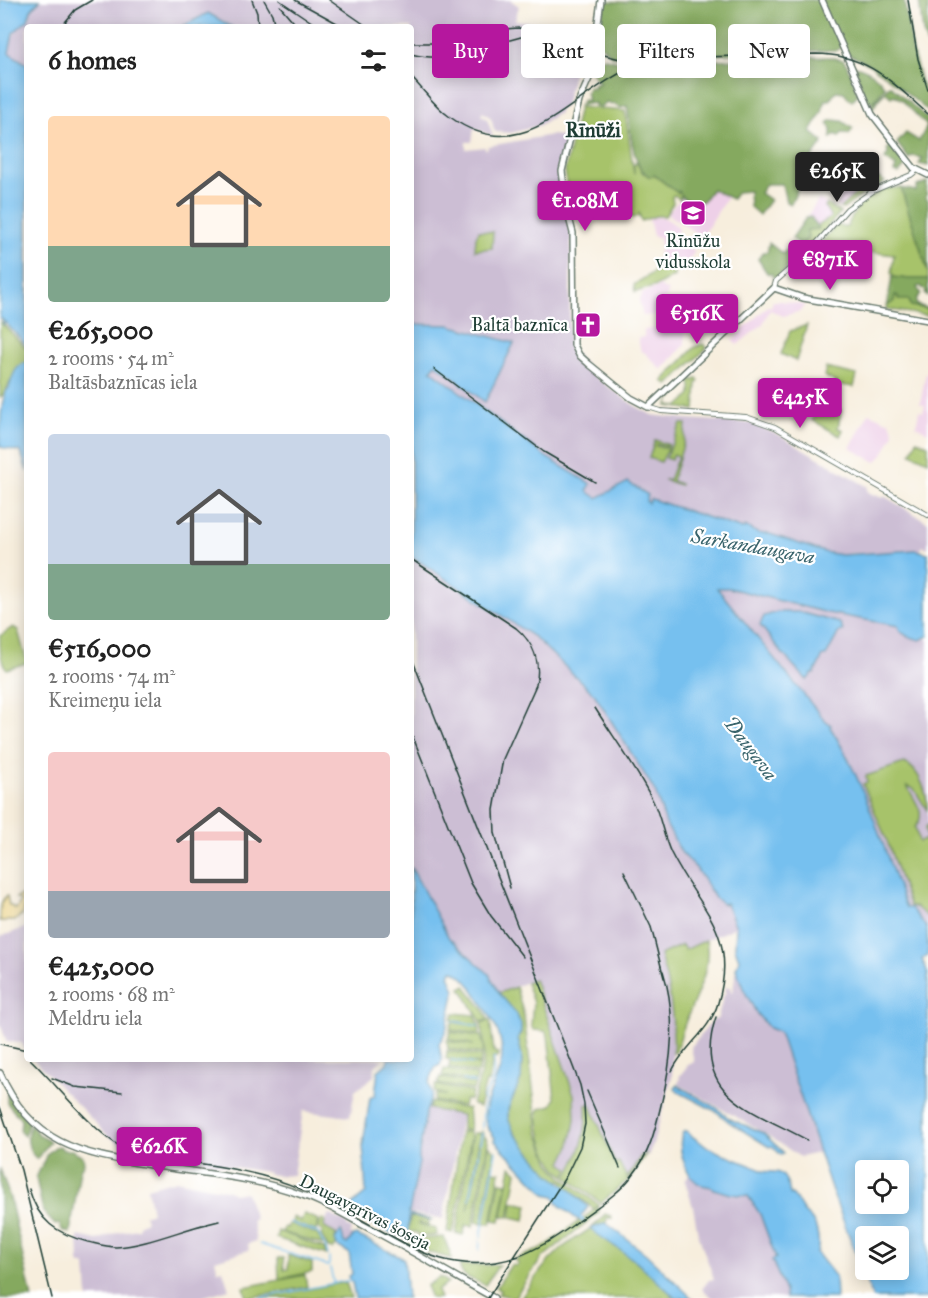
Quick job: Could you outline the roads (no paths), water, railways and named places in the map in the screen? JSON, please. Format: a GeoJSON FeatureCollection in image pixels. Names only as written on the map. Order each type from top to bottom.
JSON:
{"type":"FeatureCollection","features":[{"type":"Feature","properties":{"kind":"main road"},"geometry":{"type":"LineString","coordinates":[[601,0],[591,74],[577,106],[562,171],[567,210],[573,233],[574,339],[576,351],[585,361],[631,398],[648,407],[774,288],[805,299],[928,320]]}},
{"type":"Feature","properties":{"kind":"main road"},"geometry":{"type":"LineString","coordinates":[[822,0],[872,114],[917,170],[928,176]]}},
{"type":"Feature","properties":{"kind":"main road","name":"Daugavgrīvas šoseja"},"geometry":{"type":"LineString","coordinates":[[0,1073],[26,1114],[47,1133],[70,1147],[100,1157],[261,1183],[301,1194],[416,1253],[494,1298]]}},
{"type":"Feature","properties":{"kind":"street"},"geometry":{"type":"LineString","coordinates":[[774,288],[776,281],[808,252],[847,209],[873,191],[911,175],[917,170]]}},
{"type":"Feature","properties":{"kind":"street"},"geometry":{"type":"LineString","coordinates":[[655,400],[659,411]]}},
{"type":"Feature","properties":{"kind":"street"},"geometry":{"type":"LineString","coordinates":[[648,407],[659,411],[757,419],[784,432],[928,515]]}},
{"type":"Feature","properties":{"kind":"water"},"geometry":{"type":"Polygon","coordinates":[[[0,0],[40,0],[31,10],[28,20],[13,33],[9,53],[24,62],[24,343],[5,322],[3,326],[3,320],[0,318],[0,0]]]}},
{"type":"Feature","properties":{"kind":"water"},"geometry":{"type":"Polygon","coordinates":[[[208,13],[227,24],[187,24],[208,13]]]}},
{"type":"Feature","properties":{"kind":"water"},"geometry":{"type":"Polygon","coordinates":[[[414,324],[449,325],[514,343],[485,402],[436,364],[431,370],[546,457],[591,484],[587,491],[597,498],[628,482],[648,495],[646,501],[648,503],[651,499],[824,552],[841,555],[916,550],[928,553],[928,636],[920,640],[907,636],[900,631],[898,626],[828,613],[729,588],[717,588],[826,722],[831,725],[863,792],[906,908],[911,908],[927,928],[928,956],[922,959],[928,974],[928,1298],[873,1298],[866,1280],[909,1280],[909,1226],[855,1226],[855,1251],[833,1194],[779,1032],[769,1028],[757,1014],[743,988],[736,969],[739,959],[735,948],[736,927],[726,903],[723,904],[715,898],[696,868],[681,852],[666,824],[655,791],[595,695],[534,637],[414,558],[414,324]]]}},
{"type":"Feature","properties":{"kind":"water"},"geometry":{"type":"Polygon","coordinates":[[[23,364],[24,462],[21,452],[0,447],[4,397],[17,369],[23,364]]]}},
{"type":"Feature","properties":{"kind":"water"},"geometry":{"type":"Polygon","coordinates":[[[778,612],[799,612],[840,623],[843,631],[839,632],[814,674],[807,680],[760,625],[764,616],[778,612]]]}},
{"type":"Feature","properties":{"kind":"water"},"geometry":{"type":"Polygon","coordinates":[[[414,873],[449,938],[489,974],[499,993],[516,1013],[521,1024],[518,1038],[522,1056],[521,1079],[508,1109],[508,1118],[514,1133],[550,1175],[571,1190],[588,1207],[578,1220],[559,1205],[554,1196],[545,1194],[494,1140],[485,1117],[488,1098],[502,1061],[500,1037],[488,1012],[474,991],[465,979],[452,970],[449,975],[455,990],[446,1031],[439,1044],[442,1060],[435,1068],[429,1083],[432,1094],[426,1112],[409,1213],[433,1220],[409,1216],[406,1238],[380,1228],[357,1210],[351,1211],[353,1204],[366,1193],[363,1144],[370,1098],[375,1095],[378,1071],[387,1063],[414,1062],[414,873]]]}},
{"type":"Feature","properties":{"kind":"water"},"geometry":{"type":"Polygon","coordinates":[[[677,1085],[717,1108],[730,1119],[763,1133],[784,1153],[781,1155],[772,1146],[769,1147],[717,1112],[679,1092],[675,1089],[677,1085]]]}},
{"type":"Feature","properties":{"kind":"water"},"geometry":{"type":"Polygon","coordinates":[[[686,1131],[704,1145],[723,1154],[763,1171],[777,1172],[783,1176],[790,1194],[816,1227],[817,1253],[835,1276],[836,1298],[786,1298],[772,1260],[776,1258],[760,1214],[748,1196],[714,1189],[694,1180],[681,1152],[681,1138],[683,1132],[686,1131]]]}},
{"type":"Feature","properties":{"kind":"water"},"geometry":{"type":"Polygon","coordinates":[[[606,1223],[646,1254],[692,1298],[676,1298],[634,1260],[590,1229],[606,1223]]]}},
{"type":"Feature","properties":{"kind":"water"},"geometry":{"type":"Polygon","coordinates":[[[341,1231],[344,1242],[347,1244],[353,1236],[357,1235],[404,1259],[407,1298],[355,1298],[352,1282],[348,1277],[352,1274],[349,1253],[337,1246],[335,1240],[341,1231]]]}},
{"type":"Feature","properties":{"kind":"waterway"},"geometry":{"type":"LineString","coordinates":[[453,1021],[478,1026]]}},
{"type":"Feature","properties":{"kind":"waterway"},"geometry":{"type":"LineString","coordinates":[[482,1129],[484,1097],[493,1079],[494,1058]]}},
{"type":"Feature","properties":{"kind":"waterway"},"geometry":{"type":"LineString","coordinates":[[451,1060],[474,1064]]}},
{"type":"Feature","properties":{"kind":"waterway"},"geometry":{"type":"LineString","coordinates":[[463,1080],[475,1083]]}},
{"type":"Feature","properties":{"kind":"waterway"},"geometry":{"type":"LineString","coordinates":[[470,1199],[482,1133]]}},
{"type":"Feature","properties":{"kind":"waterway"},"geometry":{"type":"LineString","coordinates":[[481,1237],[496,1151]]}},
{"type":"Feature","properties":{"kind":"waterway"},"geometry":{"type":"LineString","coordinates":[[578,1215],[583,1221]]}},
{"type":"Feature","properties":{"kind":"waterway"},"geometry":{"type":"LineString","coordinates":[[289,1222],[318,1233],[324,1245]]}},
{"type":"Feature","properties":{"kind":"waterway"},"geometry":{"type":"LineString","coordinates":[[479,1250],[480,1241]]}},
{"type":"Feature","properties":{"kind":"waterway"},"geometry":{"type":"LineString","coordinates":[[260,1244],[328,1266],[329,1258]]}},
{"type":"Feature","properties":{"kind":"waterway"},"geometry":{"type":"LineString","coordinates":[[325,1246],[328,1255]]}},
{"type":"Feature","properties":{"kind":"waterway"},"geometry":{"type":"LineString","coordinates":[[330,1268],[334,1284]]}},
{"type":"Feature","properties":{"kind":"waterway"},"geometry":{"type":"LineString","coordinates":[[260,1298],[351,1280]]}},
{"type":"Feature","properties":{"kind":"railway"},"geometry":{"type":"LineString","coordinates":[[64,24],[75,10],[92,0]]}},
{"type":"Feature","properties":{"kind":"railway"},"geometry":{"type":"LineString","coordinates":[[252,0],[257,13],[258,24]]}},
{"type":"Feature","properties":{"kind":"railway"},"geometry":{"type":"LineString","coordinates":[[264,0],[272,14],[274,24]]}},
{"type":"Feature","properties":{"kind":"railway"},"geometry":{"type":"LineString","coordinates":[[279,0],[315,24]]}},
{"type":"Feature","properties":{"kind":"railway"},"geometry":{"type":"LineString","coordinates":[[295,0],[339,24]]}},
{"type":"Feature","properties":{"kind":"railway"},"geometry":{"type":"LineString","coordinates":[[329,0],[364,24]]}},
{"type":"Feature","properties":{"kind":"railway"},"geometry":{"type":"LineString","coordinates":[[908,0],[918,59],[928,90]]}},
{"type":"Feature","properties":{"kind":"railway"},"geometry":{"type":"LineString","coordinates":[[280,6],[295,24]]}},
{"type":"Feature","properties":{"kind":"railway"},"geometry":{"type":"LineString","coordinates":[[414,43],[446,43],[504,29],[519,28],[563,37],[604,55],[620,59],[834,55],[850,59],[878,72],[928,114]]}},
{"type":"Feature","properties":{"kind":"railway"},"geometry":{"type":"LineString","coordinates":[[509,40],[521,37]]}},
{"type":"Feature","properties":{"kind":"railway"},"geometry":{"type":"LineString","coordinates":[[414,55],[432,57]]}},
{"type":"Feature","properties":{"kind":"railway"},"geometry":{"type":"LineString","coordinates":[[414,80],[450,117],[478,132],[504,136],[528,130],[551,119],[617,75]]}},
{"type":"Feature","properties":{"kind":"railway"},"geometry":{"type":"LineString","coordinates":[[434,369],[544,452],[595,482]]}},
{"type":"Feature","properties":{"kind":"railway"},"geometry":{"type":"LineString","coordinates":[[414,561],[516,628],[527,640],[535,654],[538,669],[536,685],[503,759],[494,810],[495,833],[510,888]]}},
{"type":"Feature","properties":{"kind":"railway"},"geometry":{"type":"LineString","coordinates":[[414,664],[572,1064],[584,1104],[585,1124],[580,1147],[566,1176],[488,1298]]}},
{"type":"Feature","properties":{"kind":"railway"},"geometry":{"type":"LineString","coordinates":[[595,708],[647,789],[656,807],[671,853],[704,906],[720,939],[723,978],[718,1003],[709,1022],[672,1071]]}},
{"type":"Feature","properties":{"kind":"railway"},"geometry":{"type":"LineString","coordinates":[[414,740],[471,883],[491,916],[523,957]]}},
{"type":"Feature","properties":{"kind":"railway"},"geometry":{"type":"LineString","coordinates":[[624,871],[651,927],[664,978]]}},
{"type":"Feature","properties":{"kind":"railway"},"geometry":{"type":"LineString","coordinates":[[33,1062],[95,1127],[109,1139],[137,1154],[241,1171],[281,1182],[324,1200],[431,1256],[456,1262],[489,1263],[518,1256],[559,1235],[619,1190],[643,1160],[656,1124],[670,1055],[670,1005],[663,971]]}},
{"type":"Feature","properties":{"kind":"railway"},"geometry":{"type":"LineString","coordinates":[[716,1017],[710,1044],[712,1065],[719,1083],[748,1109],[807,1140]]}},
{"type":"Feature","properties":{"kind":"railway"},"geometry":{"type":"LineString","coordinates":[[0,1044],[24,1049]]}},
{"type":"Feature","properties":{"kind":"railway"},"geometry":{"type":"LineString","coordinates":[[52,1078],[75,1087],[122,1092]]}},
{"type":"Feature","properties":{"kind":"railway"},"geometry":{"type":"LineString","coordinates":[[587,1091],[620,1168]]}},
{"type":"Feature","properties":{"kind":"railway"},"geometry":{"type":"LineString","coordinates":[[0,1107],[21,1170],[52,1298]]}},
{"type":"Feature","properties":{"kind":"railway"},"geometry":{"type":"LineString","coordinates":[[29,1189],[38,1210],[50,1224],[67,1235],[102,1245],[116,1247],[137,1244],[202,1225]]}},
{"type":"Feature","properties":{"kind":"railway"},"geometry":{"type":"LineString","coordinates":[[195,1227],[219,1221]]}},
{"type":"Feature","properties":{"kind":"place","name":"Rīnūžu vidusskola"},"geometry":{"type":"Point","coordinates":[693,213]}},
{"type":"Feature","properties":{"kind":"place","name":"Baltā baznīca"},"geometry":{"type":"Point","coordinates":[588,325]}},
{"type":"Feature","properties":{"kind":"district","name":"Rīnūži"},"geometry":{"type":"Point","coordinates":[593,130]}},
{"type":"Feature","properties":{"kind":"water label","name":"Sarkandaugava"},"geometry":{"type":"Point","coordinates":[753,546]}},
{"type":"Feature","properties":{"kind":"water label","name":"Daugava"},"geometry":{"type":"Point","coordinates":[751,748]}}]}
